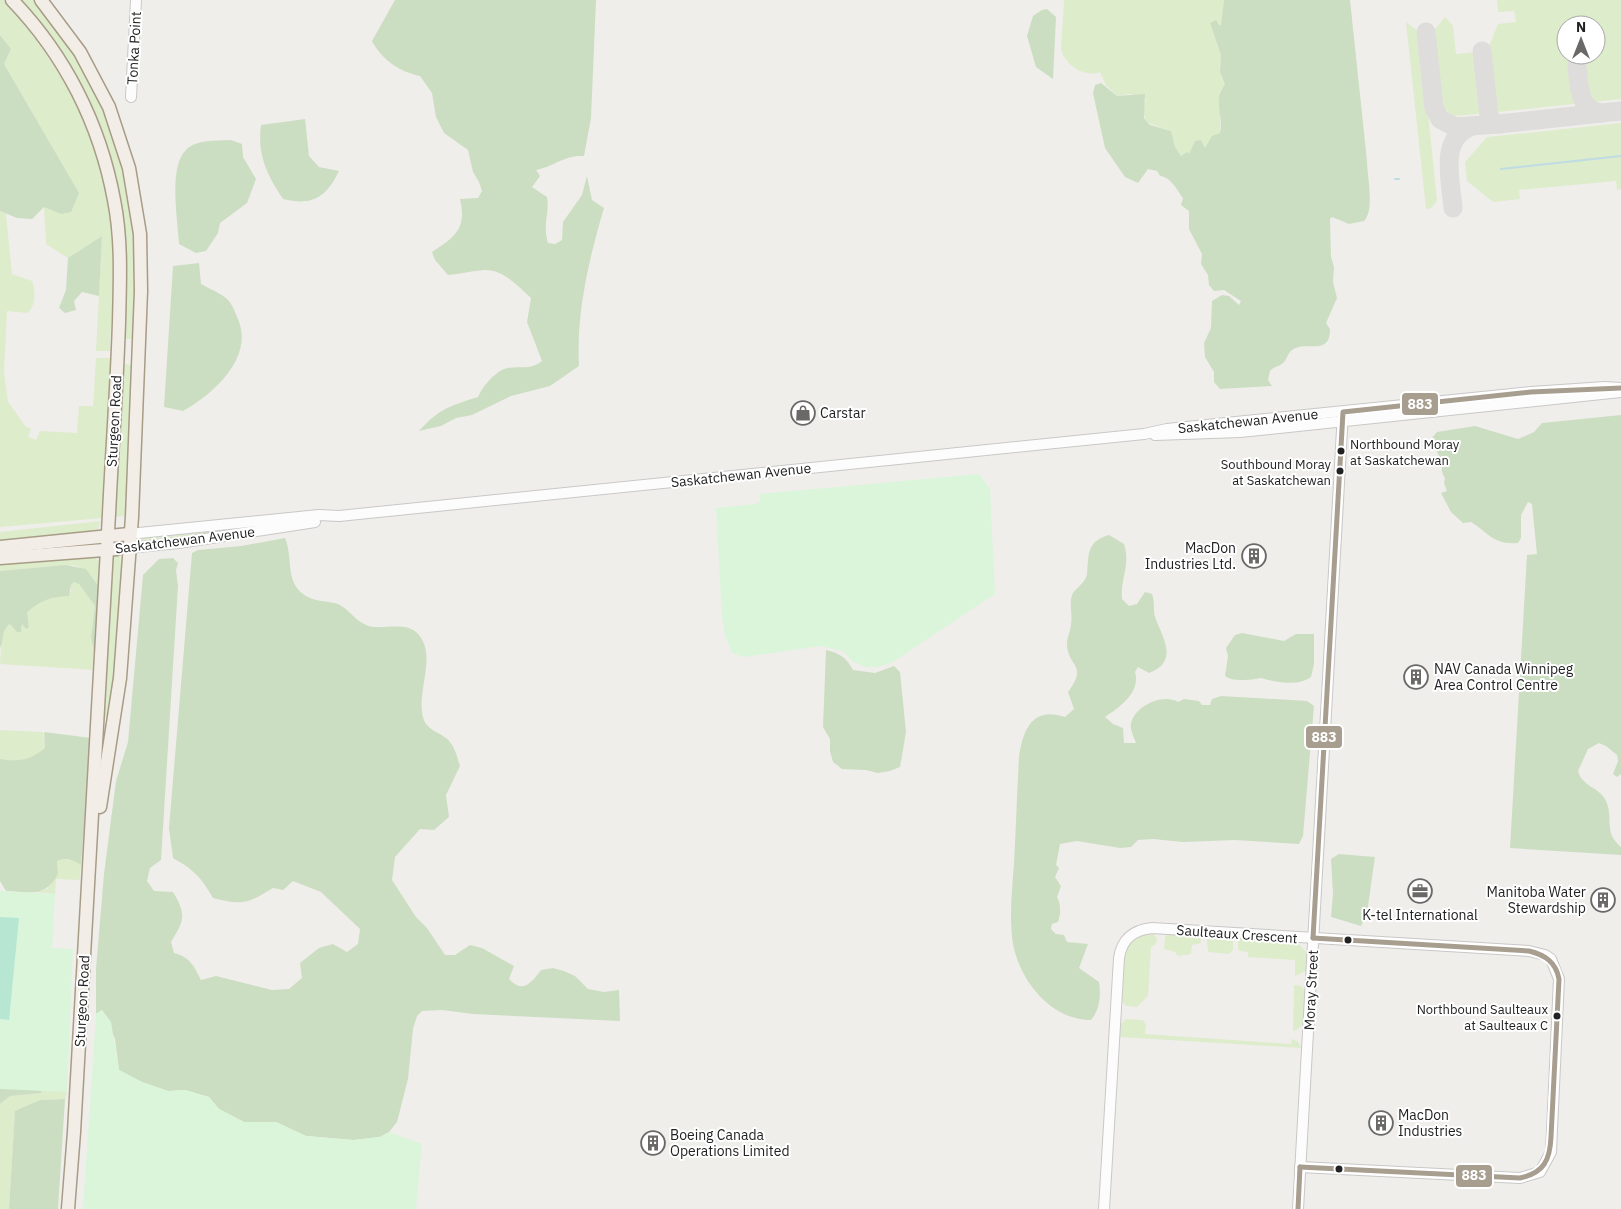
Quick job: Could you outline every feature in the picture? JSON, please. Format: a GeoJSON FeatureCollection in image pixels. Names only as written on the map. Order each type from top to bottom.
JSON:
{"type":"FeatureCollection","features":[{"type":"Feature","properties":{"kind":"main road","name":"Sturgeon Road"},"geometry":{"type":"LineString","coordinates":[[12,0],[56,54],[82,100],[104,157],[114,201],[120,270],[109,543],[89,848],[90,869]]}},
{"type":"Feature","properties":{"kind":"main road","name":"Sturgeon Road"},"geometry":{"type":"LineString","coordinates":[[41,0],[67,32],[103,94],[124,146],[138,212],[141,291],[120,678],[90,869],[68,1209]]}},
{"type":"Feature","properties":{"kind":"main road","name":"Saskatchewan Avenue"},"geometry":{"type":"LineString","coordinates":[[0,558],[109,543],[129,534]]}},
{"type":"Feature","properties":{"kind":"main road","name":"Saskatchewan Avenue"},"geometry":{"type":"LineString","coordinates":[[0,548],[109,543],[128,548]]}},
{"type":"Feature","properties":{"kind":"main road","name":"Sturgeon Road"},"geometry":{"type":"LineString","coordinates":[[74,1132],[77,1173],[75,1209]]}},
{"type":"Feature","properties":{"kind":"street","name":"Tonka Point"},"geometry":{"type":"LineString","coordinates":[[131,97],[136,0]]}},
{"type":"Feature","properties":{"kind":"street","name":"Saskatchewan Avenue"},"geometry":{"type":"LineString","coordinates":[[129,534],[319,515],[339,516],[1144,434],[1168,436],[1240,432],[1531,392],[1605,387],[1621,388]]}},
{"type":"Feature","properties":{"kind":"street","name":"Saskatchewan Avenue"},"geometry":{"type":"LineString","coordinates":[[1343,417],[1621,392]]}},
{"type":"Feature","properties":{"kind":"street","name":"Moray Street"},"geometry":{"type":"LineString","coordinates":[[1298,1209],[1343,417]]}},
{"type":"Feature","properties":{"kind":"street","name":"Saskatchewan Avenue"},"geometry":{"type":"LineString","coordinates":[[128,548],[180,543],[320,521],[339,516]]}},
{"type":"Feature","properties":{"kind":"street","name":"Saulteaux Crescent"},"geometry":{"type":"LineString","coordinates":[[1104,1209],[1119,958],[1126,940],[1136,932],[1152,928],[1529,950],[1551,959],[1559,979],[1551,1152],[1540,1172],[1520,1178],[1300,1167]]}},
{"type":"Feature","properties":{"kind":"green space"},"geometry":{"type":"Polygon","coordinates":[[[0,0],[4,0],[25,25],[62,79],[78,108],[91,138],[101,169],[109,201],[114,248],[110,351],[96,351],[102,236],[68,258],[46,244],[44,207],[61,214],[79,193],[4,64],[11,49],[0,35],[0,0]]]}},
{"type":"Feature","properties":{"kind":"green space"},"geometry":{"type":"Polygon","coordinates":[[[19,0],[35,0],[65,39],[89,78],[108,118],[121,159],[129,201],[134,244],[134,339],[123,339],[125,256],[88,100],[73,70],[52,40],[19,0]]]}},
{"type":"Feature","properties":{"kind":"green space"},"geometry":{"type":"Polygon","coordinates":[[[395,0],[596,0],[591,118],[584,156],[570,157],[536,170],[540,176],[532,187],[547,197],[546,236],[548,243],[555,244],[562,240],[563,222],[582,195],[587,176],[592,200],[604,208],[585,286],[580,326],[579,366],[550,386],[511,396],[472,415],[456,418],[441,426],[419,431],[433,417],[446,409],[478,397],[483,388],[503,369],[530,367],[542,361],[527,322],[531,298],[510,279],[498,272],[484,270],[448,275],[435,260],[432,252],[453,237],[460,225],[462,209],[460,199],[478,198],[482,191],[473,172],[468,150],[444,133],[436,117],[432,93],[420,76],[392,64],[380,54],[372,41],[395,0]]]}},
{"type":"Feature","properties":{"kind":"green space"},"geometry":{"type":"Polygon","coordinates":[[[1064,0],[1224,0],[1221,25],[1210,23],[1221,55],[1220,72],[1225,84],[1220,91],[1220,133],[1205,148],[1192,149],[1189,154],[1181,156],[1175,147],[1171,131],[1152,124],[1146,119],[1144,108],[1146,99],[1130,94],[1117,96],[1106,85],[1100,72],[1082,72],[1071,65],[1061,49],[1064,0]]]}},
{"type":"Feature","properties":{"kind":"green space"},"geometry":{"type":"Polygon","coordinates":[[[1224,0],[1350,0],[1370,201],[1364,221],[1349,224],[1332,217],[1330,219],[1331,257],[1334,267],[1333,282],[1337,298],[1326,323],[1330,329],[1329,338],[1326,343],[1316,346],[1298,347],[1292,350],[1284,362],[1270,371],[1268,380],[1272,386],[1220,389],[1214,382],[1214,372],[1205,357],[1204,343],[1211,328],[1212,301],[1222,295],[1229,296],[1239,305],[1241,301],[1224,290],[1214,291],[1209,285],[1208,275],[1201,264],[1202,254],[1189,229],[1189,211],[1181,205],[1183,198],[1171,181],[1160,176],[1157,171],[1148,169],[1138,183],[1125,177],[1105,148],[1093,93],[1095,85],[1101,83],[1117,96],[1145,94],[1144,118],[1150,125],[1171,131],[1175,147],[1181,156],[1187,152],[1189,154],[1195,141],[1201,140],[1205,148],[1212,136],[1220,133],[1221,126],[1219,96],[1225,84],[1220,72],[1221,55],[1210,23],[1216,20],[1221,25],[1224,0]]]}},
{"type":"Feature","properties":{"kind":"green space"},"geometry":{"type":"Polygon","coordinates":[[[1497,0],[1621,0],[1621,99],[1498,112],[1493,107],[1487,51],[1498,24],[1516,22],[1514,11],[1498,12],[1497,0]]]}},
{"type":"Feature","properties":{"kind":"green space"},"geometry":{"type":"Polygon","coordinates":[[[1047,9],[1056,17],[1053,79],[1036,67],[1027,36],[1033,16],[1047,9]]]}},
{"type":"Feature","properties":{"kind":"green space"},"geometry":{"type":"Polygon","coordinates":[[[1444,18],[1453,26],[1456,54],[1477,52],[1483,108],[1478,114],[1454,116],[1440,106],[1433,32],[1444,18]]]}},
{"type":"Feature","properties":{"kind":"green space"},"geometry":{"type":"Polygon","coordinates":[[[1406,22],[1420,33],[1437,201],[1431,208],[1426,209],[1406,22]]]}},
{"type":"Feature","properties":{"kind":"green space"},"geometry":{"type":"Polygon","coordinates":[[[0,35],[11,49],[4,64],[79,193],[71,212],[61,214],[44,207],[32,219],[17,218],[0,211],[0,35]]]}},
{"type":"Feature","properties":{"kind":"green space"},"geometry":{"type":"Polygon","coordinates":[[[305,119],[309,156],[319,167],[339,171],[329,188],[317,198],[302,201],[283,199],[264,164],[260,145],[261,125],[305,119]]]}},
{"type":"Feature","properties":{"kind":"green space"},"geometry":{"type":"Polygon","coordinates":[[[1621,123],[1621,189],[1617,190],[1616,181],[1519,190],[1520,199],[1493,202],[1467,181],[1465,162],[1487,137],[1621,123]]]}},
{"type":"Feature","properties":{"kind":"green space"},"geometry":{"type":"Polygon","coordinates":[[[231,140],[242,144],[243,157],[256,179],[247,203],[220,223],[218,233],[206,251],[196,253],[179,244],[175,194],[177,168],[180,158],[190,146],[195,144],[207,141],[231,140]]]}},
{"type":"Feature","properties":{"kind":"green space"},"geometry":{"type":"Polygon","coordinates":[[[0,211],[6,214],[12,274],[32,281],[34,289],[34,302],[28,313],[7,311],[4,372],[8,402],[26,427],[31,428],[28,437],[36,440],[40,431],[77,433],[79,406],[93,406],[96,358],[112,358],[103,518],[0,527],[0,211]]]}},
{"type":"Feature","properties":{"kind":"green space"},"geometry":{"type":"Polygon","coordinates":[[[102,236],[99,296],[82,292],[74,301],[76,310],[65,313],[59,308],[66,290],[68,258],[102,236]]]}},
{"type":"Feature","properties":{"kind":"green space"},"geometry":{"type":"Polygon","coordinates":[[[199,263],[201,284],[219,293],[233,308],[241,332],[241,346],[229,372],[219,384],[195,404],[183,411],[164,407],[173,266],[199,263]]]}},
{"type":"Feature","properties":{"kind":"green space"},"geometry":{"type":"Polygon","coordinates":[[[128,364],[131,366],[126,516],[114,517],[122,365],[128,364]]]}},
{"type":"Feature","properties":{"kind":"green space"},"geometry":{"type":"Polygon","coordinates":[[[1621,415],[1621,774],[1617,777],[1613,774],[1618,761],[1617,755],[1599,743],[1588,749],[1578,771],[1583,780],[1605,799],[1609,812],[1610,830],[1615,841],[1621,847],[1621,855],[1510,848],[1527,555],[1537,554],[1532,504],[1528,502],[1521,515],[1521,538],[1518,543],[1497,540],[1471,522],[1463,523],[1451,512],[1441,493],[1447,491],[1444,483],[1445,478],[1432,438],[1437,432],[1475,426],[1518,439],[1534,432],[1542,423],[1621,415]]]}},
{"type":"Feature","properties":{"kind":"green space"},"geometry":{"type":"Polygon","coordinates":[[[979,474],[990,489],[995,594],[893,662],[878,667],[865,667],[852,661],[843,651],[821,646],[744,657],[732,653],[725,635],[722,617],[716,508],[755,504],[760,502],[760,494],[979,474]]]}},
{"type":"Feature","properties":{"kind":"green space"},"geometry":{"type":"Polygon","coordinates":[[[101,521],[97,530],[88,534],[0,544],[0,532],[101,521]]]}},
{"type":"Feature","properties":{"kind":"green space"},"geometry":{"type":"Polygon","coordinates":[[[240,528],[240,530],[134,544],[134,539],[137,538],[240,528]]]}},
{"type":"Feature","properties":{"kind":"green space"},"geometry":{"type":"Polygon","coordinates":[[[1109,535],[1124,544],[1126,552],[1122,599],[1129,606],[1137,604],[1145,592],[1152,594],[1155,617],[1166,648],[1164,662],[1158,668],[1149,673],[1138,667],[1135,672],[1135,686],[1132,692],[1123,704],[1105,717],[1113,724],[1123,728],[1124,743],[1136,743],[1131,729],[1133,718],[1143,707],[1157,700],[1165,699],[1178,702],[1184,699],[1199,701],[1202,705],[1210,705],[1212,699],[1221,696],[1307,701],[1314,706],[1303,836],[1299,844],[1235,840],[1183,842],[1153,839],[1138,840],[1131,847],[1120,848],[1077,841],[1060,844],[1056,865],[1059,868],[1055,877],[1061,886],[1057,897],[1060,912],[1058,922],[1052,924],[1051,929],[1056,934],[1064,935],[1067,942],[1088,944],[1079,968],[1099,982],[1100,992],[1098,1007],[1091,1020],[1076,1018],[1051,1006],[1030,984],[1017,958],[1013,944],[1011,904],[1019,757],[1023,738],[1031,723],[1037,718],[1054,714],[1065,717],[1074,709],[1068,692],[1077,676],[1077,670],[1070,657],[1067,643],[1072,597],[1086,577],[1092,545],[1109,535]]]}},
{"type":"Feature","properties":{"kind":"green space"},"geometry":{"type":"Polygon","coordinates":[[[285,538],[293,579],[296,587],[302,593],[314,600],[332,602],[339,605],[365,625],[412,629],[423,641],[426,650],[426,672],[422,695],[423,717],[430,728],[450,742],[460,766],[446,795],[449,817],[434,830],[420,829],[395,857],[392,880],[416,917],[427,928],[445,955],[455,955],[470,945],[482,948],[514,966],[509,979],[518,986],[530,983],[541,970],[553,968],[575,976],[588,989],[604,992],[619,990],[620,1021],[473,1014],[442,1010],[422,1011],[417,1016],[413,1029],[408,1079],[397,1122],[389,1132],[380,1137],[353,1140],[306,1136],[276,1122],[244,1122],[219,1109],[209,1097],[185,1090],[168,1091],[142,1082],[119,1070],[115,1039],[102,1010],[96,1014],[96,969],[104,874],[116,781],[128,742],[143,575],[159,559],[173,558],[178,563],[176,570],[178,586],[161,860],[150,868],[147,881],[154,891],[173,892],[182,912],[179,929],[171,942],[174,953],[184,957],[191,963],[201,980],[216,976],[272,990],[289,989],[302,978],[300,963],[319,948],[333,944],[347,952],[358,944],[360,929],[321,892],[293,881],[283,890],[273,888],[245,902],[232,902],[213,898],[196,875],[173,858],[169,828],[192,553],[198,550],[241,546],[285,538]]]}},
{"type":"Feature","properties":{"kind":"green space"},"geometry":{"type":"Polygon","coordinates":[[[114,555],[120,555],[121,563],[118,643],[109,717],[107,718],[103,714],[114,555]]]}},
{"type":"Feature","properties":{"kind":"green space"},"geometry":{"type":"Polygon","coordinates":[[[94,556],[100,563],[101,590],[86,571],[73,565],[0,571],[0,560],[94,556]]]}},
{"type":"Feature","properties":{"kind":"green space"},"geometry":{"type":"Polygon","coordinates":[[[66,565],[86,569],[101,590],[95,660],[91,637],[95,606],[79,584],[74,582],[71,585],[69,596],[46,600],[27,612],[29,627],[26,629],[22,624],[21,632],[17,632],[10,624],[5,629],[0,648],[0,571],[66,565]]]}},
{"type":"Feature","properties":{"kind":"green space"},"geometry":{"type":"Polygon","coordinates":[[[74,582],[79,584],[95,606],[91,637],[95,670],[0,664],[2,631],[10,624],[21,631],[22,624],[26,629],[29,626],[26,612],[37,603],[71,592],[71,585],[74,582]]]}},
{"type":"Feature","properties":{"kind":"green space"},"geometry":{"type":"Polygon","coordinates":[[[1242,633],[1284,641],[1296,634],[1314,634],[1314,664],[1311,677],[1293,683],[1261,678],[1237,680],[1228,678],[1225,676],[1228,656],[1226,648],[1235,635],[1242,633]]]}},
{"type":"Feature","properties":{"kind":"green space"},"geometry":{"type":"Polygon","coordinates":[[[826,650],[842,656],[853,670],[875,673],[894,666],[900,672],[906,732],[900,767],[878,773],[866,770],[842,769],[833,762],[830,751],[830,739],[823,727],[826,650]]]}},
{"type":"Feature","properties":{"kind":"green space"},"geometry":{"type":"Polygon","coordinates":[[[0,730],[43,732],[45,748],[24,759],[0,759],[0,730]]]}},
{"type":"Feature","properties":{"kind":"green space"},"geometry":{"type":"Polygon","coordinates":[[[44,732],[91,738],[81,865],[70,860],[63,859],[57,861],[58,874],[48,887],[36,892],[6,891],[0,881],[0,759],[19,760],[34,755],[45,748],[44,732]]]}},
{"type":"Feature","properties":{"kind":"green space"},"geometry":{"type":"Polygon","coordinates":[[[1339,854],[1375,857],[1367,913],[1361,926],[1331,917],[1333,894],[1331,859],[1339,854]]]}},
{"type":"Feature","properties":{"kind":"green space"},"geometry":{"type":"Polygon","coordinates":[[[62,859],[76,861],[81,865],[80,880],[56,879],[55,894],[36,892],[47,889],[58,874],[57,861],[62,859]]]}},
{"type":"Feature","properties":{"kind":"green space"},"geometry":{"type":"Polygon","coordinates":[[[0,891],[55,894],[52,948],[73,949],[67,1092],[0,1089],[0,891]]]}},
{"type":"Feature","properties":{"kind":"green space"},"geometry":{"type":"Polygon","coordinates":[[[0,917],[19,918],[9,1020],[0,1019],[0,917]]]}},
{"type":"Feature","properties":{"kind":"green space"},"geometry":{"type":"Polygon","coordinates":[[[1152,933],[1157,938],[1156,944],[1151,947],[1148,996],[1137,1007],[1126,1006],[1122,1001],[1123,968],[1128,949],[1133,941],[1141,936],[1152,933]]]}},
{"type":"Feature","properties":{"kind":"green space"},"geometry":{"type":"Polygon","coordinates":[[[1168,934],[1197,935],[1200,937],[1201,943],[1192,945],[1191,954],[1178,956],[1175,952],[1164,949],[1165,937],[1168,934]]]}},
{"type":"Feature","properties":{"kind":"green space"},"geometry":{"type":"Polygon","coordinates":[[[1209,936],[1230,937],[1233,941],[1233,950],[1229,954],[1208,952],[1207,940],[1209,936]]]}},
{"type":"Feature","properties":{"kind":"green space"},"geometry":{"type":"Polygon","coordinates":[[[1241,938],[1296,941],[1307,953],[1306,971],[1295,976],[1295,960],[1248,957],[1248,952],[1238,949],[1238,941],[1241,938]]]}},
{"type":"Feature","properties":{"kind":"green space"},"geometry":{"type":"Polygon","coordinates":[[[1294,985],[1301,986],[1306,992],[1306,1009],[1302,1025],[1293,1031],[1294,985]]]}},
{"type":"Feature","properties":{"kind":"green space"},"geometry":{"type":"Polygon","coordinates":[[[102,1010],[111,1022],[119,1070],[142,1082],[168,1091],[185,1090],[209,1097],[219,1109],[244,1122],[276,1122],[306,1136],[353,1140],[380,1137],[389,1132],[422,1144],[416,1209],[83,1209],[96,1014],[102,1010]]]}},
{"type":"Feature","properties":{"kind":"green space"},"geometry":{"type":"Polygon","coordinates":[[[1126,1019],[1143,1020],[1146,1025],[1145,1034],[1291,1044],[1292,1039],[1297,1041],[1302,1048],[1120,1037],[1121,1024],[1126,1019]]]}},
{"type":"Feature","properties":{"kind":"green space"},"geometry":{"type":"Polygon","coordinates":[[[6,1078],[43,1086],[41,1093],[10,1096],[0,1104],[0,1089],[6,1078]]]}},
{"type":"Feature","properties":{"kind":"green space"},"geometry":{"type":"Polygon","coordinates":[[[43,1086],[67,1092],[65,1099],[40,1100],[15,1112],[9,1209],[0,1209],[0,1104],[10,1096],[41,1093],[43,1086]]]}},
{"type":"Feature","properties":{"kind":"green space"},"geometry":{"type":"Polygon","coordinates":[[[65,1099],[58,1209],[9,1209],[15,1111],[40,1100],[65,1099]]]}},
{"type":"Feature","properties":{"kind":"waterway"},"geometry":{"type":"LineString","coordinates":[[1501,169],[1621,156]]}},
{"type":"Feature","properties":{"kind":"taxiway"},"geometry":{"type":"LineString","coordinates":[[1426,32],[1434,108],[1440,119],[1455,127],[1499,124],[1494,122],[1489,116],[1482,51]]}},
{"type":"Feature","properties":{"kind":"taxiway"},"geometry":{"type":"LineString","coordinates":[[1577,66],[1579,88],[1584,102],[1593,111],[1601,113]]}},
{"type":"Feature","properties":{"kind":"taxiway"},"geometry":{"type":"LineString","coordinates":[[1499,124],[1621,111]]}},
{"type":"Feature","properties":{"kind":"taxiway"},"geometry":{"type":"LineString","coordinates":[[1453,208],[1449,173],[1451,149],[1455,140],[1462,132],[1473,126]]}},
{"type":"Feature","properties":{"kind":"transit line","name":"883"},"geometry":{"type":"LineString","coordinates":[[1313,938],[1343,412],[1531,392],[1621,388]]}},
{"type":"Feature","properties":{"kind":"transit line","name":"883"},"geometry":{"type":"LineString","coordinates":[[1300,1167],[1520,1178],[1535,1173],[1544,1164],[1549,1152],[1551,1137],[1559,979],[1558,973],[1549,960],[1529,951],[1313,938]]}},
{"type":"Feature","properties":{"kind":"transit line","name":"883"},"geometry":{"type":"LineString","coordinates":[[1298,1209],[1300,1167]]}},
{"type":"Feature","properties":{"kind":"place","name":"Carstar"},"geometry":{"type":"Point","coordinates":[803,413]}},
{"type":"Feature","properties":{"kind":"place","name":"Northbound Moray at Saskatchewan"},"geometry":{"type":"Point","coordinates":[1341,451]}},
{"type":"Feature","properties":{"kind":"place","name":"Southbound Moray at Saskatchewan"},"geometry":{"type":"Point","coordinates":[1340,471]}},
{"type":"Feature","properties":{"kind":"place","name":"MacDon Industries Ltd."},"geometry":{"type":"Point","coordinates":[1254,556]}},
{"type":"Feature","properties":{"kind":"place","name":"NAV Canada Winnipeg Area Control Centre"},"geometry":{"type":"Point","coordinates":[1416,677]}},
{"type":"Feature","properties":{"kind":"place","name":"K-tel International"},"geometry":{"type":"Point","coordinates":[1420,891]}},
{"type":"Feature","properties":{"kind":"place","name":"Manitoba Water Stewardship"},"geometry":{"type":"Point","coordinates":[1603,900]}},
{"type":"Feature","properties":{"kind":"place","name":"Northbound Saulteaux at Saulteaux C"},"geometry":{"type":"Point","coordinates":[1557,1016]}},
{"type":"Feature","properties":{"kind":"place","name":"MacDon Industries"},"geometry":{"type":"Point","coordinates":[1381,1123]}},
{"type":"Feature","properties":{"kind":"place","name":"Boeing Canada Operations Limited"},"geometry":{"type":"Point","coordinates":[653,1143]}}]}
